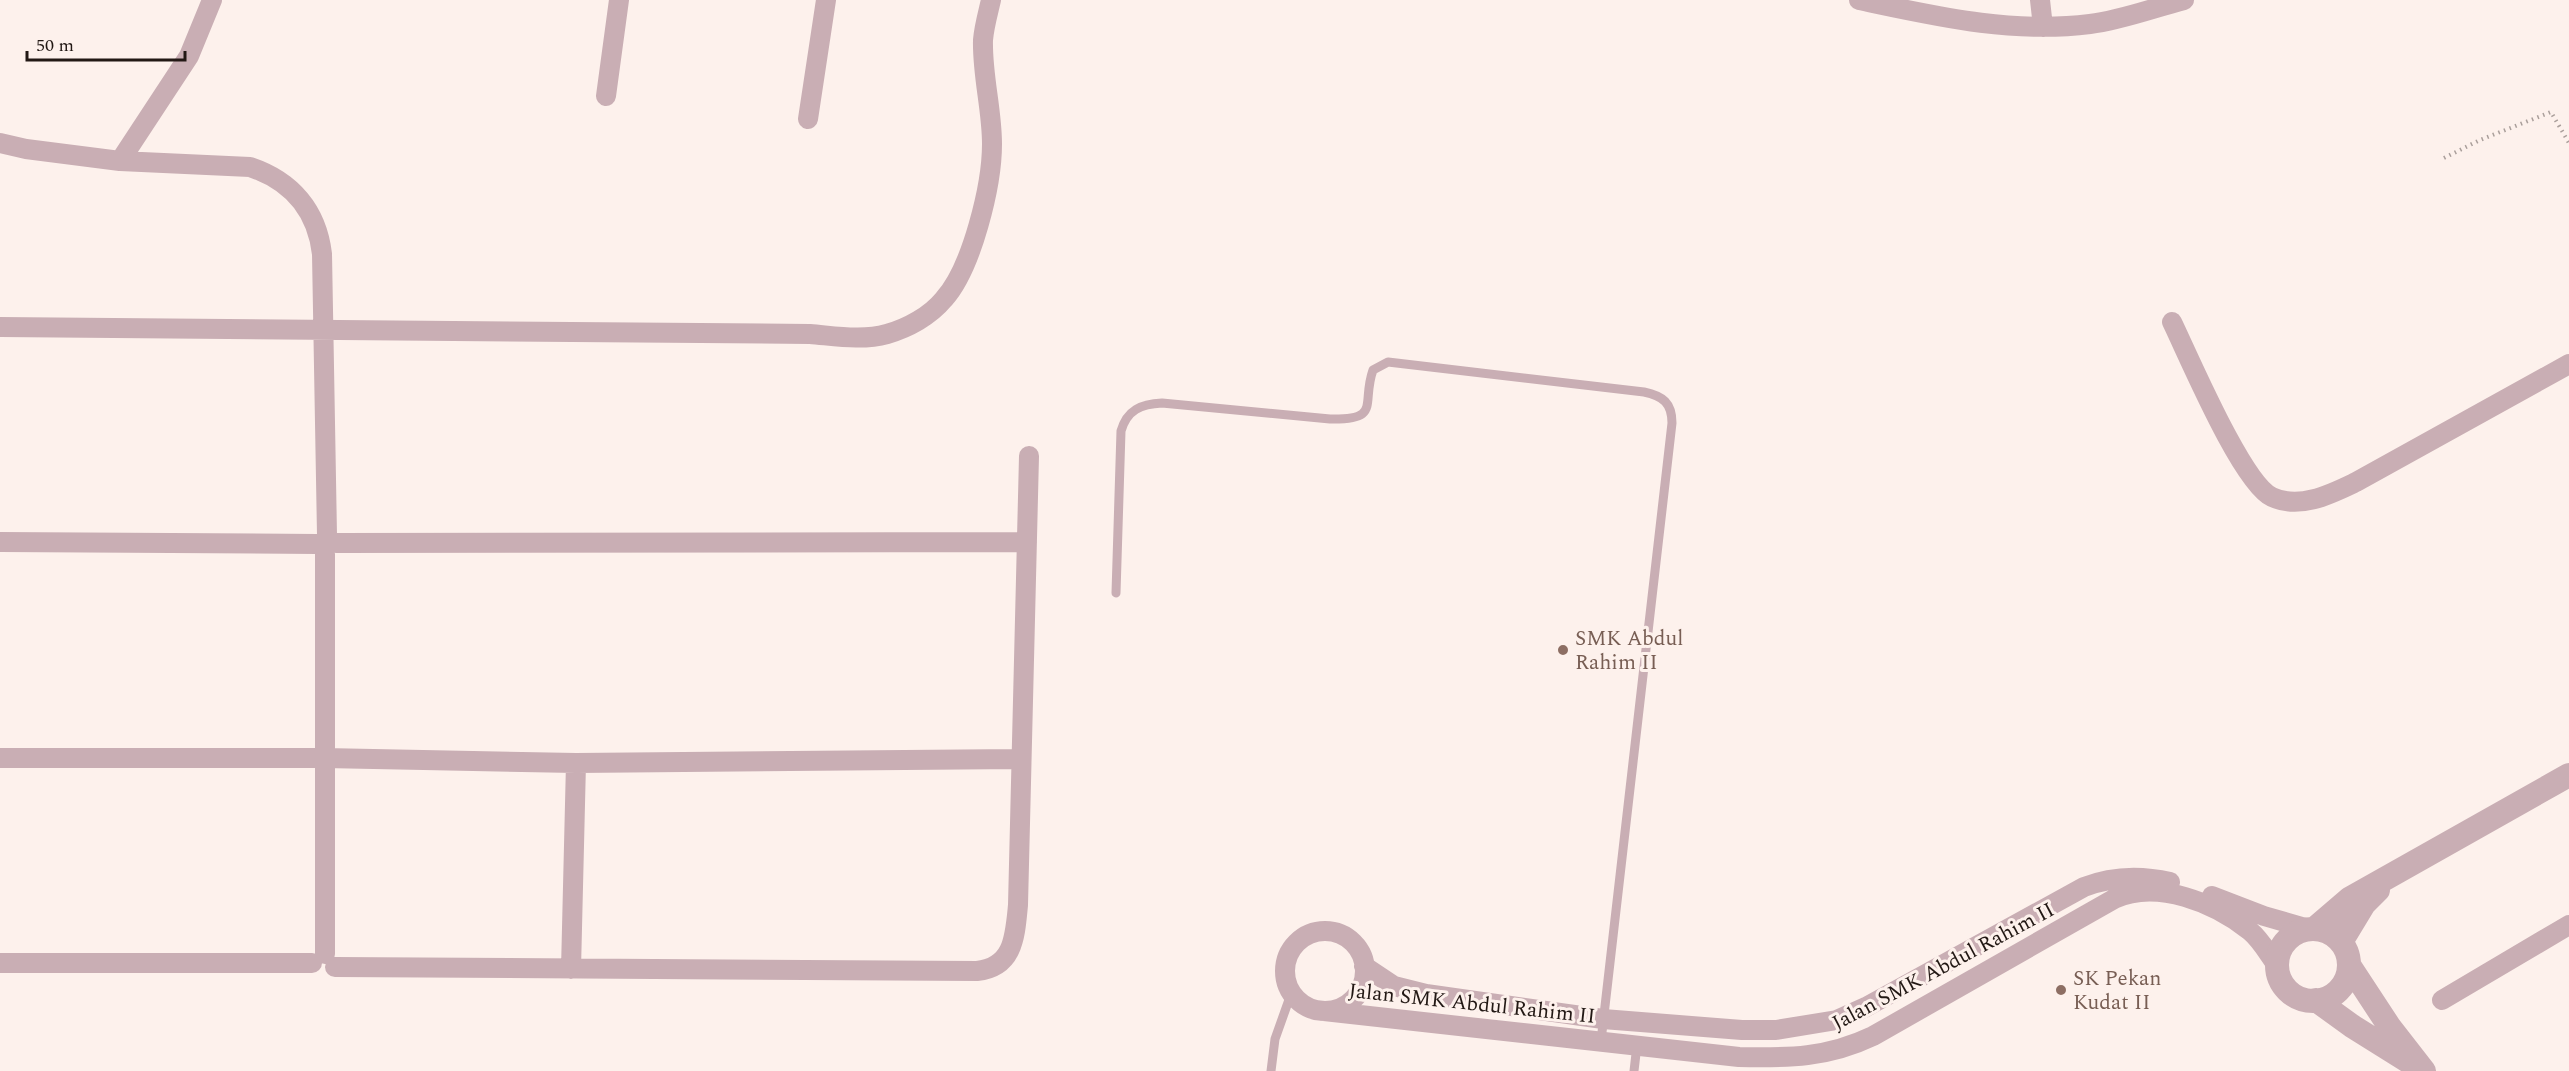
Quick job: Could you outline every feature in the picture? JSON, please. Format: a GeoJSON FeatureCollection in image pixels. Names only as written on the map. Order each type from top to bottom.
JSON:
{"type":"FeatureCollection","features":[{"type":"Feature","properties":{"kind":"street"},"geometry":{"type":"LineString","coordinates":[[120,161],[189,56],[212,0]]}},
{"type":"Feature","properties":{"kind":"street"},"geometry":{"type":"LineString","coordinates":[[606,96],[619,0]]}},
{"type":"Feature","properties":{"kind":"street"},"geometry":{"type":"LineString","coordinates":[[808,119],[826,0]]}},
{"type":"Feature","properties":{"kind":"street"},"geometry":{"type":"LineString","coordinates":[[0,327],[810,334],[873,337],[912,325],[945,298],[970,250],[986,197],[992,145],[983,39],[991,0]]}},
{"type":"Feature","properties":{"kind":"street"},"geometry":{"type":"LineString","coordinates":[[1858,0],[1941,18],[2004,27],[2091,24],[2184,0]]}},
{"type":"Feature","properties":{"kind":"street"},"geometry":{"type":"LineString","coordinates":[[2040,0],[2043,27]]}},
{"type":"Feature","properties":{"kind":"street"},"geometry":{"type":"LineString","coordinates":[[0,143],[26,149],[120,161],[250,168],[268,173],[289,187],[302,200],[314,218],[320,235],[326,544],[324,961]]}},
{"type":"Feature","properties":{"kind":"street"},"geometry":{"type":"LineString","coordinates":[[2172,322],[2236,454],[2253,482],[2273,498],[2290,501],[2309,501],[2356,482],[2569,364]]}},
{"type":"Feature","properties":{"kind":"street"},"geometry":{"type":"LineString","coordinates":[[0,963],[324,961],[570,969],[977,971],[997,967],[1010,949],[1015,935],[1018,905],[1029,456]]}},
{"type":"Feature","properties":{"kind":"street"},"geometry":{"type":"LineString","coordinates":[[0,542],[326,544],[1027,542]]}},
{"type":"Feature","properties":{"kind":"street"},"geometry":{"type":"LineString","coordinates":[[0,758],[576,762],[1021,759]]}},
{"type":"Feature","properties":{"kind":"street"},"geometry":{"type":"LineString","coordinates":[[570,969],[576,762]]}},
{"type":"Feature","properties":{"kind":"street"},"geometry":{"type":"LineString","coordinates":[[2312,929],[2349,899],[2569,775]]}},
{"type":"Feature","properties":{"kind":"street","name":"Jalan SMK Abdul Rahim II"},"geometry":{"type":"LineString","coordinates":[[1364,966],[1394,986],[1426,994],[1603,1019],[1742,1030],[1776,1030],[1837,1020],[1866,1007],[2084,887],[2104,879],[2137,877],[2167,881],[2264,916],[2312,929]]}},
{"type":"Feature","properties":{"kind":"street"},"geometry":{"type":"LineString","coordinates":[[2341,942],[2364,904],[2391,877]]}},
{"type":"Feature","properties":{"kind":"street","name":"Jalan SMK Abdul Rahim II"},"geometry":{"type":"LineString","coordinates":[[1315,1010],[1739,1057],[1786,1058],[1820,1055],[1849,1047],[2115,899],[2138,892],[2155,892],[2199,902],[2223,913],[2251,932],[2276,963]]}},
{"type":"Feature","properties":{"kind":"street"},"geometry":{"type":"LineString","coordinates":[[2442,1000],[2569,925]]}},
{"type":"Feature","properties":{"kind":"street"},"geometry":{"type":"LineString","coordinates":[[2312,929],[2333,935],[2341,942],[2347,953],[2349,966],[2346,978],[2339,989],[2329,997],[2304,1000],[2293,995],[2284,987],[2278,976],[2276,963],[2279,951],[2287,939],[2297,932],[2312,929]]}},
{"type":"Feature","properties":{"kind":"street"},"geometry":{"type":"LineString","coordinates":[[1328,932],[1348,938],[1357,948],[1365,974],[1354,998],[1343,1006],[1329,1010],[1315,1010],[1302,1004],[1291,994],[1285,974],[1288,954],[1296,943],[1308,935],[1328,932]]}},
{"type":"Feature","properties":{"kind":"street"},"geometry":{"type":"LineString","coordinates":[[2349,966],[2423,1071]]}},
{"type":"Feature","properties":{"kind":"street"},"geometry":{"type":"LineString","coordinates":[[2316,1000],[2423,1071]]}},
{"type":"Feature","properties":{"kind":"lane"},"geometry":{"type":"LineString","coordinates":[[1116,593],[1121,431],[1126,417],[1139,406],[1162,403],[1330,419],[1355,419],[1364,413],[1368,404],[1373,370],[1388,362],[1644,392],[1663,399],[1669,405],[1672,423],[1601,1041]]}},
{"type":"Feature","properties":{"kind":"lane"},"geometry":{"type":"LineString","coordinates":[[1271,1071],[1275,1039],[1291,994]]}},
{"type":"Feature","properties":{"kind":"lane"},"geometry":{"type":"LineString","coordinates":[[1634,1071],[1637,1045]]}},
{"type":"Feature","properties":{"kind":"path"},"geometry":{"type":"LineString","coordinates":[[2445,158],[2480,140],[2551,112],[2569,143]]}},
{"type":"Feature","properties":{"kind":"place","name":"SMK Abdul Rahim II"},"geometry":{"type":"Point","coordinates":[1563,650]}},
{"type":"Feature","properties":{"kind":"place","name":"SK Pekan Kudat II"},"geometry":{"type":"Point","coordinates":[2061,990]}}]}
